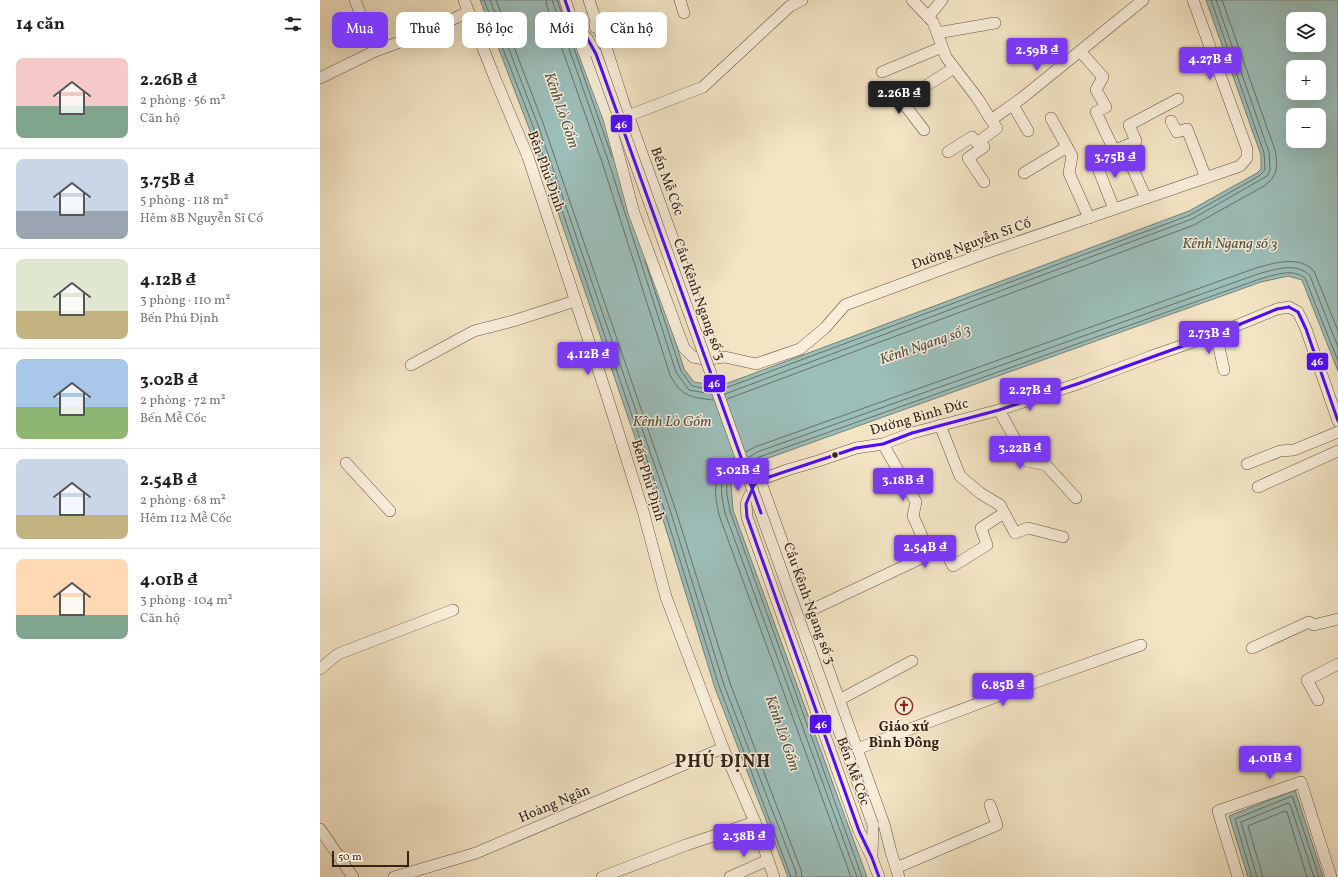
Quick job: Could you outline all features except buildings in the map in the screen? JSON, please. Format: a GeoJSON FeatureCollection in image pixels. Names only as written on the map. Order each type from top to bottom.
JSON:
{"type":"FeatureCollection","features":[{"type":"Feature","properties":{"kind":"street"},"geometry":{"type":"LineString","coordinates":[[355,0],[374,51]]}},
{"type":"Feature","properties":{"kind":"street","name":"Bến Phú Định"},"geometry":{"type":"LineString","coordinates":[[464,0],[468,12]]}},
{"type":"Feature","properties":{"kind":"street"},"geometry":{"type":"LineString","coordinates":[[566,0],[570,12]]}},
{"type":"Feature","properties":{"kind":"street","name":"Bến Mễ Cốc"},"geometry":{"type":"LineString","coordinates":[[589,0],[596,20],[594,38],[596,54]]}},
{"type":"Feature","properties":{"kind":"street"},"geometry":{"type":"LineString","coordinates":[[680,0],[684,13]]}},
{"type":"Feature","properties":{"kind":"street"},"geometry":{"type":"LineString","coordinates":[[628,116],[703,86],[790,6],[802,0]]}},
{"type":"Feature","properties":{"kind":"street"},"geometry":{"type":"LineString","coordinates":[[912,0],[933,22],[946,57],[978,99],[997,128],[977,143],[972,137],[948,152]]}},
{"type":"Feature","properties":{"kind":"street"},"geometry":{"type":"LineString","coordinates":[[928,17],[942,0]]}},
{"type":"Feature","properties":{"kind":"street"},"geometry":{"type":"LineString","coordinates":[[991,120],[1013,105],[1143,0]]}},
{"type":"Feature","properties":{"kind":"street","name":"Đường Nguyễn Sĩ Cố"},"geometry":{"type":"LineString","coordinates":[[716,358],[725,357],[756,364],[800,349],[825,328],[845,305],[976,256],[1240,166],[1247,158],[1247,150],[1193,0]]}},
{"type":"Feature","properties":{"kind":"street"},"geometry":{"type":"LineString","coordinates":[[320,78],[374,51],[422,34],[462,15]]}},
{"type":"Feature","properties":{"kind":"street"},"geometry":{"type":"LineString","coordinates":[[936,33],[995,23]]}},
{"type":"Feature","properties":{"kind":"street"},"geometry":{"type":"LineString","coordinates":[[588,40],[596,54]]}},
{"type":"Feature","properties":{"kind":"street"},"geometry":{"type":"LineString","coordinates":[[882,72],[942,47]]}},
{"type":"Feature","properties":{"kind":"street","name":"Bến Phú Định"},"geometry":{"type":"LineString","coordinates":[[483,48],[528,157],[643,511],[666,597],[723,748],[755,822],[774,877]]}},
{"type":"Feature","properties":{"kind":"street"},"geometry":{"type":"LineString","coordinates":[[582,48],[609,120],[634,213],[684,348],[693,357],[709,360],[716,358]]}},
{"type":"Feature","properties":{"kind":"street","name":"Bến Mễ Cốc"},"geometry":{"type":"LineString","coordinates":[[605,48],[628,116],[716,358]]}},
{"type":"Feature","properties":{"kind":"street"},"geometry":{"type":"LineString","coordinates":[[1080,51],[1103,77],[1096,90],[1106,106],[1096,112],[1114,150],[1136,141],[1129,124],[1178,99]]}},
{"type":"Feature","properties":{"kind":"street","name":"Cầu Kênh Ngang số 3"},"geometry":{"type":"LineString","coordinates":[[596,54],[873,825]]}},
{"type":"Feature","properties":{"kind":"street"},"geometry":{"type":"LineString","coordinates":[[902,101],[954,68]]}},
{"type":"Feature","properties":{"kind":"street"},"geometry":{"type":"LineString","coordinates":[[891,86],[924,130]]}},
{"type":"Feature","properties":{"kind":"street"},"geometry":{"type":"LineString","coordinates":[[1013,105],[1028,131]]}},
{"type":"Feature","properties":{"kind":"street"},"geometry":{"type":"LineString","coordinates":[[1051,118],[1072,156],[1068,173],[1089,218]]}},
{"type":"Feature","properties":{"kind":"street"},"geometry":{"type":"LineString","coordinates":[[1171,121],[1177,132],[1187,129],[1206,178]]}},
{"type":"Feature","properties":{"kind":"street"},"geometry":{"type":"LineString","coordinates":[[980,141],[984,147],[968,158],[984,182]]}},
{"type":"Feature","properties":{"kind":"street"},"geometry":{"type":"LineString","coordinates":[[1024,173],[1067,147]]}},
{"type":"Feature","properties":{"kind":"street"},"geometry":{"type":"LineString","coordinates":[[1123,147],[1146,198]]}},
{"type":"Feature","properties":{"kind":"street"},"geometry":{"type":"LineString","coordinates":[[1094,158],[1114,209]]}},
{"type":"Feature","properties":{"kind":"street"},"geometry":{"type":"LineString","coordinates":[[411,365],[474,331],[514,321],[576,301]]}},
{"type":"Feature","properties":{"kind":"street","name":"Đường Bình Đức"},"geometry":{"type":"LineString","coordinates":[[760,480],[856,448],[883,444],[912,433],[999,410],[1080,383],[1216,334],[1277,309],[1289,307],[1298,312],[1306,329],[1338,421]]}},
{"type":"Feature","properties":{"kind":"street"},"geometry":{"type":"LineString","coordinates":[[1216,334],[1224,370]]}},
{"type":"Feature","properties":{"kind":"street"},"geometry":{"type":"LineString","coordinates":[[999,410],[1027,461],[1046,465],[1076,498]]}},
{"type":"Feature","properties":{"kind":"street"},"geometry":{"type":"LineString","coordinates":[[940,425],[960,476],[980,493],[1000,505],[1015,533],[1028,528],[1063,537]]}},
{"type":"Feature","properties":{"kind":"street"},"geometry":{"type":"LineString","coordinates":[[1247,464],[1280,451],[1294,450],[1338,432]]}},
{"type":"Feature","properties":{"kind":"street"},"geometry":{"type":"LineString","coordinates":[[883,444],[916,502],[913,516],[930,554]]}},
{"type":"Feature","properties":{"kind":"street"},"geometry":{"type":"LineString","coordinates":[[1258,487],[1338,451]]}},
{"type":"Feature","properties":{"kind":"street"},"geometry":{"type":"LineString","coordinates":[[346,463],[390,511]]}},
{"type":"Feature","properties":{"kind":"street","name":"Bến Mễ Cốc"},"geometry":{"type":"LineString","coordinates":[[879,877],[859,831],[747,517],[746,504],[748,497],[754,485],[760,480],[884,824],[890,852],[898,873]]}},
{"type":"Feature","properties":{"kind":"street"},"geometry":{"type":"LineString","coordinates":[[807,612],[930,554],[944,549],[953,566],[987,545],[981,528],[1004,513]]}},
{"type":"Feature","properties":{"kind":"street"},"geometry":{"type":"LineString","coordinates":[[320,669],[338,654],[452,610]]}},
{"type":"Feature","properties":{"kind":"street"},"geometry":{"type":"LineString","coordinates":[[1252,648],[1309,622],[1314,625],[1338,619]]}},
{"type":"Feature","properties":{"kind":"street"},"geometry":{"type":"LineString","coordinates":[[857,749],[1141,644]]}},
{"type":"Feature","properties":{"kind":"street"},"geometry":{"type":"LineString","coordinates":[[839,700],[912,662]]}},
{"type":"Feature","properties":{"kind":"street"},"geometry":{"type":"LineString","coordinates":[[1318,700],[1307,680],[1338,664]]}},
{"type":"Feature","properties":{"kind":"street","name":"Hoàng Ngân"},"geometry":{"type":"LineString","coordinates":[[394,877],[476,853],[723,748]]}},
{"type":"Feature","properties":{"kind":"street"},"geometry":{"type":"LineString","coordinates":[[1238,877],[1218,811],[1301,782],[1331,877]]}},
{"type":"Feature","properties":{"kind":"street"},"geometry":{"type":"LineString","coordinates":[[898,873],[997,825],[990,805]]}},
{"type":"Feature","properties":{"kind":"street"},"geometry":{"type":"LineString","coordinates":[[602,877],[686,845],[755,822]]}},
{"type":"Feature","properties":{"kind":"street","name":"Bến Mễ Cốc"},"geometry":{"type":"LineString","coordinates":[[873,825],[890,852]]}},
{"type":"Feature","properties":{"kind":"street","name":"Bến Mễ Cốc"},"geometry":{"type":"LineString","coordinates":[[872,858],[873,825]]}},
{"type":"Feature","properties":{"kind":"street"},"geometry":{"type":"LineString","coordinates":[[320,829],[353,877]]}},
{"type":"Feature","properties":{"kind":"street"},"geometry":{"type":"LineString","coordinates":[[730,877],[768,860]]}},
{"type":"Feature","properties":{"kind":"water"},"geometry":{"type":"Polygon","coordinates":[[[480,0],[560,0],[564,12],[535,12],[535,48],[577,48],[617,157],[684,369],[694,382],[720,386],[1189,211],[1257,173],[1261,169],[1261,155],[1206,0],[1338,0],[1338,371],[1302,280],[1288,276],[1261,282],[760,461],[734,478],[731,483],[733,510],[867,877],[788,877],[715,688],[661,513],[529,128],[498,48],[527,48],[527,12],[485,12],[480,0]]]}},
{"type":"Feature","properties":{"kind":"water"},"geometry":{"type":"Polygon","coordinates":[[[1295,790],[1323,877],[1248,877],[1229,816],[1295,790]]]}},
{"type":"Feature","properties":{"kind":"transit line","name":"46"},"geometry":{"type":"LineString","coordinates":[[565,0],[574,26],[587,38],[596,54],[761,513]]}},
{"type":"Feature","properties":{"kind":"transit line","name":"46"},"geometry":{"type":"LineString","coordinates":[[1289,307],[1298,312],[1306,329],[1338,421]]}},
{"type":"Feature","properties":{"kind":"transit line","name":"46"},"geometry":{"type":"LineString","coordinates":[[879,877],[859,831],[747,517],[746,504],[754,485],[760,480],[856,448],[883,444],[912,433],[999,410],[1080,383],[1216,334],[1277,309],[1289,307]]}},
{"type":"Feature","properties":{"kind":"place","name":"Giáo xứ Bình Đông"},"geometry":{"type":"Point","coordinates":[904,706]}},
{"type":"Feature","properties":{"kind":"district","name":"PHÚ ĐỊNH"},"geometry":{"type":"Point","coordinates":[723,761]}},
{"type":"Feature","properties":{"kind":"water label","name":"Kênh Lò Gốm"},"geometry":{"type":"Point","coordinates":[562,110]}},
{"type":"Feature","properties":{"kind":"water label","name":"Kênh Ngang số 3"},"geometry":{"type":"Point","coordinates":[1230,243]}},
{"type":"Feature","properties":{"kind":"water label","name":"Kênh Ngang số 3"},"geometry":{"type":"Point","coordinates":[925,344]}},
{"type":"Feature","properties":{"kind":"water label","name":"Kênh Lò Gốm"},"geometry":{"type":"Point","coordinates":[672,421]}},
{"type":"Feature","properties":{"kind":"water label","name":"Kênh Lò Gốm"},"geometry":{"type":"Point","coordinates":[783,733]}}]}
